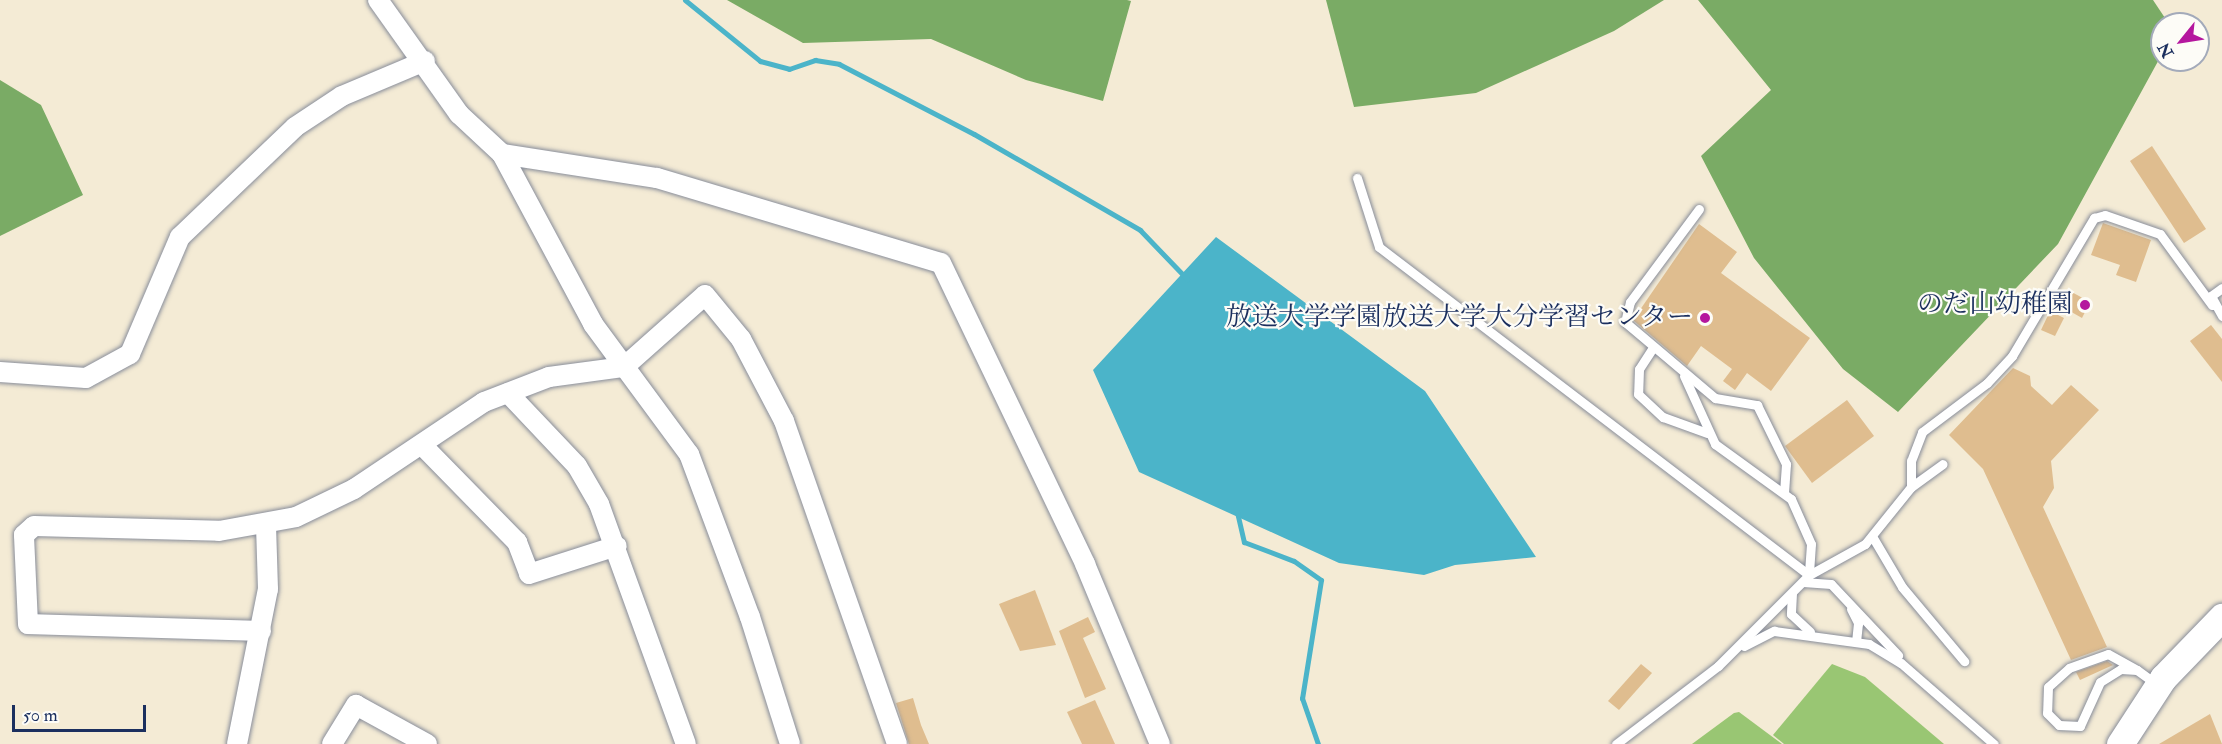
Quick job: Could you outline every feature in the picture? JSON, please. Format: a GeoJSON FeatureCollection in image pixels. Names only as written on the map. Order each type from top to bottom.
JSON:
{"type":"FeatureCollection","features":[{"type":"Feature","properties":{"kind":"street"},"geometry":{"type":"LineString","coordinates":[[378,0],[425,61],[459,114],[502,154],[592,324],[689,454],[750,617],[790,744]]}},
{"type":"Feature","properties":{"kind":"street"},"geometry":{"type":"LineString","coordinates":[[0,372],[86,378],[130,354],[180,237],[295,127],[342,96],[425,61]]}},
{"type":"Feature","properties":{"kind":"street"},"geometry":{"type":"LineString","coordinates":[[502,154],[657,178],[941,263],[1080,554],[1160,744]]}},
{"type":"Feature","properties":{"kind":"street"},"geometry":{"type":"LineString","coordinates":[[261,631],[28,624],[24,535],[34,526],[219,531],[266,524],[327,504],[422,445],[484,402],[549,377],[624,367],[705,295],[741,339],[784,421],[897,744]]}},
{"type":"Feature","properties":{"kind":"street"},"geometry":{"type":"LineString","coordinates":[[508,393],[577,466],[617,546],[686,744]]}},
{"type":"Feature","properties":{"kind":"street"},"geometry":{"type":"LineString","coordinates":[[422,445],[517,542],[529,574],[617,546]]}},
{"type":"Feature","properties":{"kind":"street"},"geometry":{"type":"LineString","coordinates":[[237,744],[268,589],[266,524]]}},
{"type":"Feature","properties":{"kind":"street"},"geometry":{"type":"LineString","coordinates":[[2120,744],[2148,678],[2222,617]]}},
{"type":"Feature","properties":{"kind":"street"},"geometry":{"type":"LineString","coordinates":[[332,744],[356,705],[427,744]]}},
{"type":"Feature","properties":{"kind":"lane"},"geometry":{"type":"LineString","coordinates":[[1357,178],[1379,247],[1809,574]]}},
{"type":"Feature","properties":{"kind":"lane"},"geometry":{"type":"LineString","coordinates":[[1699,208],[1627,308],[1625,322],[1652,349],[1715,398],[1757,405],[1786,464],[1784,492]]}},
{"type":"Feature","properties":{"kind":"lane"},"geometry":{"type":"LineString","coordinates":[[1911,487],[1911,461],[1922,432],[1987,383],[2012,356],[2094,218],[2105,215],[2160,234],[2222,316]]}},
{"type":"Feature","properties":{"kind":"lane"},"geometry":{"type":"LineString","coordinates":[[2212,304],[2211,296],[2222,288]]}},
{"type":"Feature","properties":{"kind":"lane"},"geometry":{"type":"LineString","coordinates":[[1652,349],[1639,369],[1638,394],[1663,417],[1707,433]]}},
{"type":"Feature","properties":{"kind":"lane"},"geometry":{"type":"LineString","coordinates":[[1684,376],[1707,433],[1725,453],[1784,492],[1811,544],[1809,574]]}},
{"type":"Feature","properties":{"kind":"lane"},"geometry":{"type":"LineString","coordinates":[[1718,666],[1809,574],[1872,536],[1911,487],[1943,464]]}},
{"type":"Feature","properties":{"kind":"lane"},"geometry":{"type":"LineString","coordinates":[[1872,536],[1902,586],[1964,661]]}},
{"type":"Feature","properties":{"kind":"lane"},"geometry":{"type":"LineString","coordinates":[[1795,587],[1823,580],[1846,599],[1919,678]]}},
{"type":"Feature","properties":{"kind":"lane"},"geometry":{"type":"LineString","coordinates":[[1795,587],[1789,604],[1798,626],[1829,638]]}},
{"type":"Feature","properties":{"kind":"lane"},"geometry":{"type":"LineString","coordinates":[[1846,599],[1858,623],[1856,641]]}},
{"type":"Feature","properties":{"kind":"lane"},"geometry":{"type":"LineString","coordinates":[[1616,744],[1767,631],[1856,641],[1884,650],[1994,744]]}},
{"type":"Feature","properties":{"kind":"lane"},"geometry":{"type":"LineString","coordinates":[[2108,654],[2148,678],[2121,669],[2103,677],[2080,726],[2059,725],[2047,713],[2048,687],[2069,668],[2108,654]]}},
{"type":"Feature","properties":{"kind":"green space"},"geometry":{"type":"Polygon","coordinates":[[[727,0],[1131,1],[1103,101],[1026,80],[931,39],[803,43],[727,0]]]}},
{"type":"Feature","properties":{"kind":"green space"},"geometry":{"type":"Polygon","coordinates":[[[1326,0],[1664,0],[1614,31],[1476,93],[1354,107],[1326,0]]]}},
{"type":"Feature","properties":{"kind":"green space"},"geometry":{"type":"Polygon","coordinates":[[[1698,0],[2153,0],[2161,12],[2150,12],[2150,72],[2152,72],[2058,244],[1898,412],[1843,369],[1754,258],[1701,156],[1771,90],[1698,0]]]}},
{"type":"Feature","properties":{"kind":"green space"},"geometry":{"type":"Polygon","coordinates":[[[0,80],[41,105],[83,195],[0,236],[0,80]]]}},
{"type":"Feature","properties":{"kind":"green space"},"geometry":{"type":"Polygon","coordinates":[[[1832,664],[1865,677],[1944,744],[1784,744],[1773,735],[1832,664]]]}},
{"type":"Feature","properties":{"kind":"green space"},"geometry":{"type":"Polygon","coordinates":[[[1739,712],[1782,744],[1692,744],[1734,713],[1739,712]]]}},
{"type":"Feature","properties":{"kind":"water"},"geometry":{"type":"Polygon","coordinates":[[[1216,237],[1425,391],[1536,557],[1455,565],[1424,575],[1339,563],[1139,472],[1093,370],[1216,237]]]}},
{"type":"Feature","properties":{"kind":"building"},"geometry":{"type":"Polygon","coordinates":[[[2152,146],[2206,229],[2184,243],[2130,161],[2152,146]]]}},
{"type":"Feature","properties":{"kind":"building"},"geometry":{"type":"Polygon","coordinates":[[[2103,223],[2151,240],[2136,282],[2116,275],[2120,265],[2091,255],[2103,223]]]}},
{"type":"Feature","properties":{"kind":"building","name":"放送大学学園放送大学大分学習センター"},"geometry":{"type":"Polygon","coordinates":[[[1699,224],[1737,252],[1721,273],[1810,338],[1771,391],[1747,373],[1735,390],[1723,381],[1732,369],[1701,346],[1687,366],[1633,320],[1699,224]]]}},
{"type":"Feature","properties":{"kind":"building"},"geometry":{"type":"Polygon","coordinates":[[[2068,290],[2090,302],[2082,318],[2059,305],[2068,290]]]}},
{"type":"Feature","properties":{"kind":"building"},"geometry":{"type":"Polygon","coordinates":[[[2050,311],[2064,318],[2055,336],[2041,330],[2050,311]]]}},
{"type":"Feature","properties":{"kind":"building"},"geometry":{"type":"Polygon","coordinates":[[[2211,325],[2222,339],[2222,382],[2190,341],[2211,325]]]}},
{"type":"Feature","properties":{"kind":"building"},"geometry":{"type":"Polygon","coordinates":[[[2013,368],[2030,376],[2031,386],[2052,405],[2071,385],[2099,410],[2051,461],[2054,488],[2043,507],[2107,647],[2071,660],[1983,469],[1949,435],[2013,368]]]}},
{"type":"Feature","properties":{"kind":"building"},"geometry":{"type":"Polygon","coordinates":[[[1847,400],[1874,436],[1812,483],[1785,446],[1847,400]]]}},
{"type":"Feature","properties":{"kind":"building"},"geometry":{"type":"Polygon","coordinates":[[[1035,590],[1056,645],[1020,651],[999,604],[1035,590]]]}},
{"type":"Feature","properties":{"kind":"building"},"geometry":{"type":"Polygon","coordinates":[[[1088,617],[1095,632],[1083,638],[1106,689],[1085,698],[1059,631],[1088,617]]]}},
{"type":"Feature","properties":{"kind":"building"},"geometry":{"type":"Polygon","coordinates":[[[2107,661],[2113,665],[2080,680],[2076,672],[2107,661]]]}},
{"type":"Feature","properties":{"kind":"building"},"geometry":{"type":"Polygon","coordinates":[[[1641,664],[1652,673],[1619,710],[1608,701],[1641,664]]]}},
{"type":"Feature","properties":{"kind":"building"},"geometry":{"type":"Polygon","coordinates":[[[913,698],[929,744],[909,744],[896,703],[913,698]]]}},
{"type":"Feature","properties":{"kind":"building"},"geometry":{"type":"Polygon","coordinates":[[[1095,700],[1115,744],[1082,744],[1067,712],[1095,700]]]}},
{"type":"Feature","properties":{"kind":"building"},"geometry":{"type":"Polygon","coordinates":[[[2210,714],[2222,744],[2159,744],[2210,714]]]}},
{"type":"Feature","properties":{"kind":"waterway"},"geometry":{"type":"LineString","coordinates":[[685,0],[760,61],[789,69],[815,60],[839,64],[974,134],[1140,230],[1187,279]]}},
{"type":"Feature","properties":{"kind":"waterway"},"geometry":{"type":"LineString","coordinates":[[1237,512],[1244,542],[1294,561],[1321,580],[1302,698],[1318,744]]}},
{"type":"Feature","properties":{"kind":"place","name":"のだ山幼稚園"},"geometry":{"type":"Point","coordinates":[2085,305]}},
{"type":"Feature","properties":{"kind":"place","name":"放送大学学園放送大学大分学習センター"},"geometry":{"type":"Point","coordinates":[1705,318]}}]}
